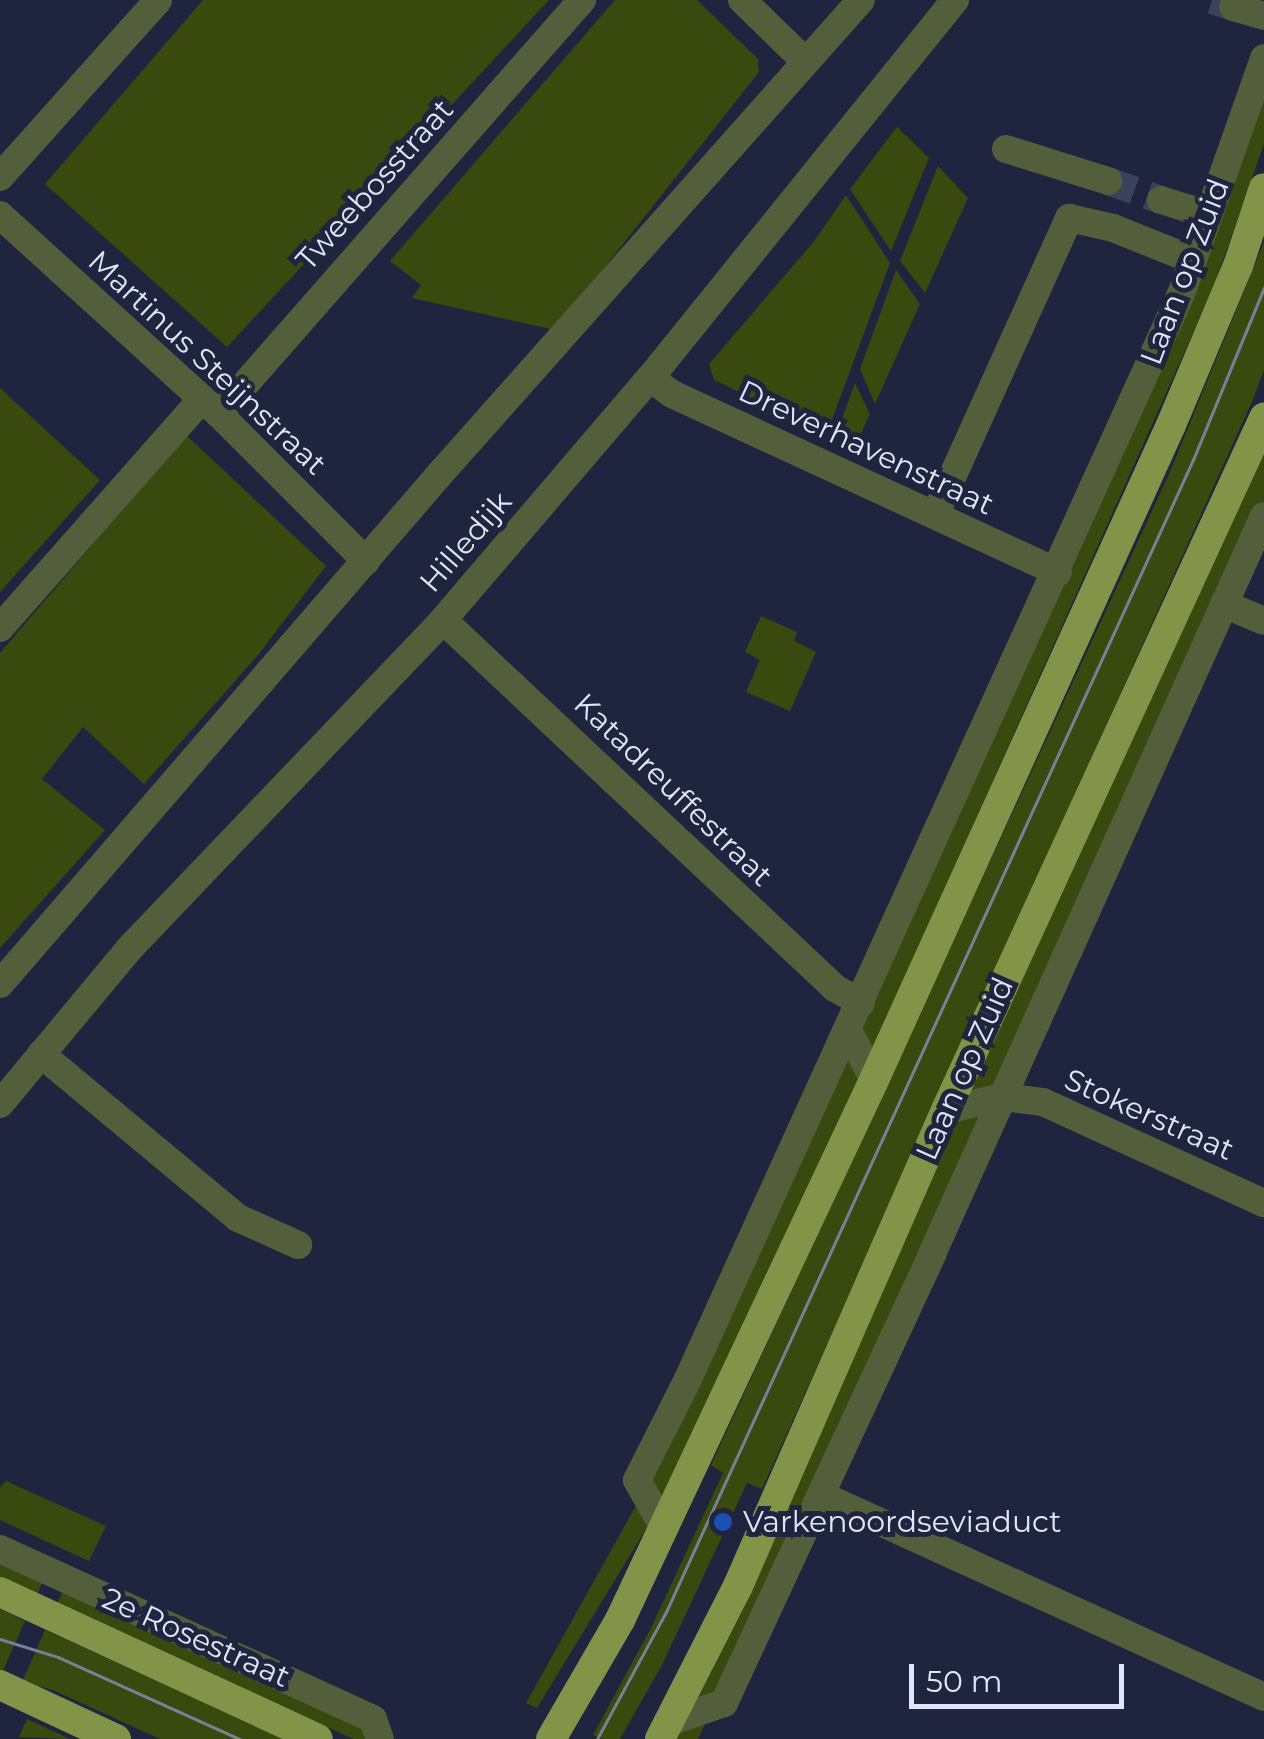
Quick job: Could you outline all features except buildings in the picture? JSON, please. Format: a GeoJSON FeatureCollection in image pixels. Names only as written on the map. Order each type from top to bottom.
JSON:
{"type":"FeatureCollection","features":[{"type":"Feature","properties":{"kind":"main road","name":"Laan op Zuid"},"geometry":{"type":"LineString","coordinates":[[551,1739],[620,1620],[874,1080],[1171,425],[1238,266],[1264,188]]}},
{"type":"Feature","properties":{"kind":"main road","name":"Laan op Zuid"},"geometry":{"type":"LineString","coordinates":[[664,1730],[738,1586],[946,1110],[1264,418]]}},
{"type":"Feature","properties":{"kind":"main road","name":"2e Rosestraat"},"geometry":{"type":"LineString","coordinates":[[0,1592],[318,1739]]}},
{"type":"Feature","properties":{"kind":"main road"},"geometry":{"type":"LineString","coordinates":[[0,1685],[116,1739]]}},
{"type":"Feature","properties":{"kind":"street"},"geometry":{"type":"LineString","coordinates":[[0,177],[158,0]]}},
{"type":"Feature","properties":{"kind":"street","name":"Tweebosstraat"},"geometry":{"type":"LineString","coordinates":[[0,628],[210,407],[582,0]]}},
{"type":"Feature","properties":{"kind":"street"},"geometry":{"type":"LineString","coordinates":[[742,0],[806,62]]}},
{"type":"Feature","properties":{"kind":"street"},"geometry":{"type":"LineString","coordinates":[[0,984],[366,561],[861,0]]}},
{"type":"Feature","properties":{"kind":"street","name":"Hilledijk"},"geometry":{"type":"LineString","coordinates":[[0,1104],[129,949],[443,620],[650,378],[955,0]]}},
{"type":"Feature","properties":{"kind":"street"},"geometry":{"type":"LineString","coordinates":[[1233,7],[1264,16]]}},
{"type":"Feature","properties":{"kind":"street","name":"Laan op Zuid"},"geometry":{"type":"LineString","coordinates":[[664,1528],[637,1480],[696,1364],[1058,572],[1193,260],[1264,58]]}},
{"type":"Feature","properties":{"kind":"street"},"geometry":{"type":"LineString","coordinates":[[1006,148],[1108,181]]}},
{"type":"Feature","properties":{"kind":"street"},"geometry":{"type":"LineString","coordinates":[[1161,200],[1209,215]]}},
{"type":"Feature","properties":{"kind":"street","name":"Martinus Steijnstraat"},"geometry":{"type":"LineString","coordinates":[[0,215],[210,407],[366,561]]}},
{"type":"Feature","properties":{"kind":"street"},"geometry":{"type":"LineString","coordinates":[[935,515],[1069,218],[1112,228],[1193,260]]}},
{"type":"Feature","properties":{"kind":"street","name":"Dreverhavenstraat"},"geometry":{"type":"LineString","coordinates":[[650,378],[672,394],[1058,572]]}},
{"type":"Feature","properties":{"kind":"street","name":"Laan op Zuid"},"geometry":{"type":"LineString","coordinates":[[664,1730],[724,1703],[1260,532]]}},
{"type":"Feature","properties":{"kind":"street"},"geometry":{"type":"LineString","coordinates":[[1224,604],[1264,621]]}},
{"type":"Feature","properties":{"kind":"street","name":"Katadreuffestraat"},"geometry":{"type":"LineString","coordinates":[[443,620],[835,988],[861,1003]]}},
{"type":"Feature","properties":{"kind":"street"},"geometry":{"type":"LineString","coordinates":[[848,1030],[874,1080]]}},
{"type":"Feature","properties":{"kind":"street"},"geometry":{"type":"LineString","coordinates":[[41,1054],[238,1218],[298,1245]]}},
{"type":"Feature","properties":{"kind":"street","name":"Stokerstraat"},"geometry":{"type":"LineString","coordinates":[[946,1110],[1002,1097],[1043,1102],[1264,1203]]}},
{"type":"Feature","properties":{"kind":"street"},"geometry":{"type":"LineString","coordinates":[[821,1495],[1264,1697]]}},
{"type":"Feature","properties":{"kind":"street","name":"2e Rosestraat"},"geometry":{"type":"LineString","coordinates":[[0,1549],[372,1719],[380,1739]]}},
{"type":"Feature","properties":{"kind":"green space"},"geometry":{"type":"Polygon","coordinates":[[[203,0],[549,0],[227,347],[45,184],[203,0]]]}},
{"type":"Feature","properties":{"kind":"green space"},"geometry":{"type":"Polygon","coordinates":[[[615,0],[697,0],[758,59],[759,72],[555,330],[412,298],[421,285],[390,261],[615,0]]]}},
{"type":"Feature","properties":{"kind":"green space"},"geometry":{"type":"Polygon","coordinates":[[[1264,78],[1264,144],[1214,286],[872,1051],[860,1022],[1264,78]]]}},
{"type":"Feature","properties":{"kind":"green space"},"geometry":{"type":"Polygon","coordinates":[[[897,127],[929,158],[891,251],[850,189],[897,127]]]}},
{"type":"Feature","properties":{"kind":"green space"},"geometry":{"type":"Polygon","coordinates":[[[938,166],[968,198],[925,293],[900,261],[938,166]]]}},
{"type":"Feature","properties":{"kind":"green space"},"geometry":{"type":"Polygon","coordinates":[[[846,195],[890,263],[827,433],[714,380],[709,364],[815,240],[846,195]]]}},
{"type":"Feature","properties":{"kind":"green space"},"geometry":{"type":"Polygon","coordinates":[[[1264,242],[1264,370],[1254,397],[762,1489],[747,1483],[662,1665],[620,1739],[593,1735],[651,1628],[723,1473],[711,1465],[1170,472],[1264,242]]]}},
{"type":"Feature","properties":{"kind":"green space"},"geometry":{"type":"Polygon","coordinates":[[[896,270],[920,304],[875,404],[860,369],[896,270]]]}},
{"type":"Feature","properties":{"kind":"green space"},"geometry":{"type":"Polygon","coordinates":[[[855,383],[870,414],[855,446],[836,435],[855,383]]]}},
{"type":"Feature","properties":{"kind":"green space"},"geometry":{"type":"Polygon","coordinates":[[[0,388],[100,480],[0,592],[0,388]]]}},
{"type":"Feature","properties":{"kind":"green space"},"geometry":{"type":"Polygon","coordinates":[[[186,435],[326,566],[258,655],[144,784],[83,727],[42,779],[105,830],[0,948],[0,653],[186,435]]]}},
{"type":"Feature","properties":{"kind":"green space"},"geometry":{"type":"Polygon","coordinates":[[[1264,446],[1264,501],[996,1088],[969,1092],[1264,446]]]}},
{"type":"Feature","properties":{"kind":"green space"},"geometry":{"type":"Polygon","coordinates":[[[761,616],[797,632],[794,641],[816,652],[790,711],[746,692],[760,660],[745,652],[761,616]]]}},
{"type":"Feature","properties":{"kind":"green space"},"geometry":{"type":"Polygon","coordinates":[[[848,1051],[860,1078],[662,1501],[651,1480],[848,1051]]]}},
{"type":"Feature","properties":{"kind":"green space"},"geometry":{"type":"Polygon","coordinates":[[[984,1115],[698,1739],[677,1739],[746,1601],[957,1120],[984,1115]]]}},
{"type":"Feature","properties":{"kind":"green space"},"geometry":{"type":"Polygon","coordinates":[[[6,1481],[106,1526],[89,1561],[0,1520],[0,1487],[6,1481]]]}},
{"type":"Feature","properties":{"kind":"green space"},"geometry":{"type":"Polygon","coordinates":[[[638,1502],[649,1524],[537,1708],[526,1703],[638,1502]]]}},
{"type":"Feature","properties":{"kind":"green space"},"geometry":{"type":"Polygon","coordinates":[[[0,1558],[44,1579],[37,1595],[0,1578],[0,1558]]]}},
{"type":"Feature","properties":{"kind":"green space"},"geometry":{"type":"Polygon","coordinates":[[[64,1588],[368,1727],[372,1739],[353,1739],[57,1604],[64,1588]]]}},
{"type":"Feature","properties":{"kind":"green space"},"geometry":{"type":"Polygon","coordinates":[[[0,1609],[25,1621],[2,1673],[0,1673],[0,1609]]]}},
{"type":"Feature","properties":{"kind":"green space"},"geometry":{"type":"Polygon","coordinates":[[[45,1630],[285,1739],[160,1739],[53,1690],[22,1682],[45,1630]]]}},
{"type":"Feature","properties":{"kind":"green space"},"geometry":{"type":"Polygon","coordinates":[[[27,1719],[70,1739],[19,1737],[27,1719]]]}},
{"type":"Feature","properties":{"kind":"tunnel"},"geometry":{"type":"LineString","coordinates":[[1212,0],[1233,7]]}},
{"type":"Feature","properties":{"kind":"tunnel"},"geometry":{"type":"LineString","coordinates":[[1108,181],[1161,200]]}},
{"type":"Feature","properties":{"kind":"tram line"},"geometry":{"type":"LineString","coordinates":[[597,1739],[666,1612],[1193,460],[1264,288]]}},
{"type":"Feature","properties":{"kind":"tram line"},"geometry":{"type":"LineString","coordinates":[[0,1639],[58,1657],[240,1739]]}},
{"type":"Feature","properties":{"kind":"place","name":"Varkenoordseviaduct"},"geometry":{"type":"Point","coordinates":[723,1522]}}]}
